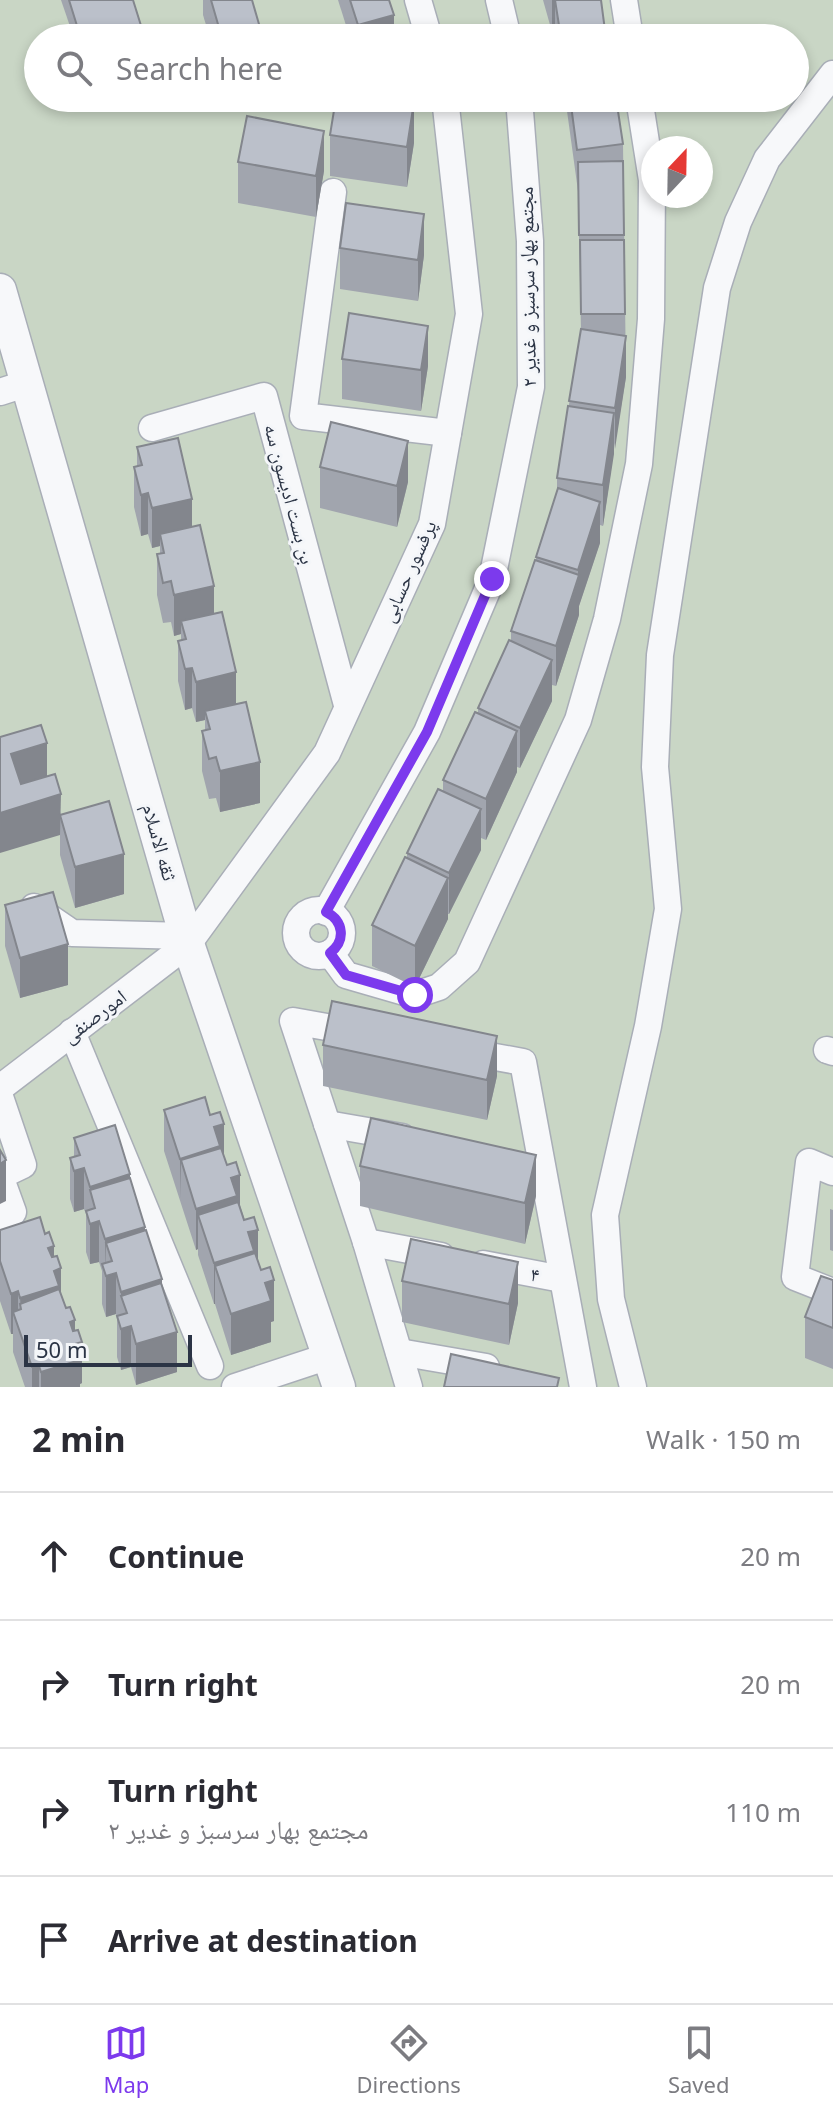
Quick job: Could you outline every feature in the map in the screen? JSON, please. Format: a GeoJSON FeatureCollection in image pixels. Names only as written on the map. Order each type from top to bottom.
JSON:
{"type":"FeatureCollection","features":[{"type":"Feature","properties":{"kind":"street"},"geometry":{"type":"LineString","coordinates":[[418,0],[425,24]]}},
{"type":"Feature","properties":{"kind":"street"},"geometry":{"type":"LineString","coordinates":[[499,0],[505,24]]}},
{"type":"Feature","properties":{"kind":"street"},"geometry":{"type":"LineString","coordinates":[[624,0],[628,24]]}},
{"type":"Feature","properties":{"kind":"street"},"geometry":{"type":"LineString","coordinates":[[809,105],[833,74]]}},
{"type":"Feature","properties":{"kind":"street","name":"پرفسور حسابی"},"geometry":{"type":"LineString","coordinates":[[187,940],[327,753],[432,524],[469,314],[447,112]]}},
{"type":"Feature","properties":{"kind":"street","name":"مجتمع بهار سرسبز و غدیر ۲"},"geometry":{"type":"LineString","coordinates":[[326,912],[427,732],[492,579],[531,387],[530,241],[520,112]]}},
{"type":"Feature","properties":{"kind":"street"},"geometry":{"type":"LineString","coordinates":[[330,953],[346,975],[415,995],[439,987],[467,962],[578,720],[607,619],[639,464],[651,319],[652,211],[652,180],[641,112]]}},
{"type":"Feature","properties":{"kind":"street"},"geometry":{"type":"LineString","coordinates":[[633,1387],[611,1299],[605,1215],[648,1026],[668,909],[655,767],[660,655],[717,288],[738,222],[767,159],[803,112]]}},
{"type":"Feature","properties":{"kind":"street"},"geometry":{"type":"LineString","coordinates":[[333,192],[303,416],[448,433]]}},
{"type":"Feature","properties":{"kind":"street","name":"ثقه الاسلام"},"geometry":{"type":"LineString","coordinates":[[0,290],[14,388],[187,940],[339,1387]]}},
{"type":"Feature","properties":{"kind":"street","name":"بن بست ادیسون سه"},"geometry":{"type":"LineString","coordinates":[[152,428],[264,396],[347,705]]}},
{"type":"Feature","properties":{"kind":"street"},"geometry":{"type":"LineString","coordinates":[[29,903],[72,933],[187,940]]}},
{"type":"Feature","properties":{"kind":"street"},"geometry":{"type":"LineString","coordinates":[[318,910],[333,916],[341,928],[339,943],[330,953],[316,956],[298,944],[296,929],[304,916],[318,910]]}},
{"type":"Feature","properties":{"kind":"street","name":"امورصنفی"},"geometry":{"type":"LineString","coordinates":[[0,1088],[187,940]]}},
{"type":"Feature","properties":{"kind":"street"},"geometry":{"type":"LineString","coordinates":[[385,1037],[293,1021],[366,1242],[409,1387]]}},
{"type":"Feature","properties":{"kind":"street"},"geometry":{"type":"LineString","coordinates":[[72,1032],[210,1366]]}},
{"type":"Feature","properties":{"kind":"street"},"geometry":{"type":"LineString","coordinates":[[431,1045],[523,1062],[583,1386],[552,1379]]}},
{"type":"Feature","properties":{"kind":"street"},"geometry":{"type":"LineString","coordinates":[[0,1097],[23,1165],[0,1176],[13,1212],[0,1219]]}},
{"type":"Feature","properties":{"kind":"street"},"geometry":{"type":"LineString","coordinates":[[327,1124],[433,1142]]}},
{"type":"Feature","properties":{"kind":"street"},"geometry":{"type":"LineString","coordinates":[[509,1155],[540,1160]]}},
{"type":"Feature","properties":{"kind":"street"},"geometry":{"type":"LineString","coordinates":[[833,1172],[809,1162],[795,1277],[833,1292]]}},
{"type":"Feature","properties":{"kind":"street","name":"۴"},"geometry":{"type":"LineString","coordinates":[[366,1242],[562,1279]]}},
{"type":"Feature","properties":{"kind":"street"},"geometry":{"type":"LineString","coordinates":[[399,1352],[506,1371]]}},
{"type":"Feature","properties":{"kind":"street"},"geometry":{"type":"LineString","coordinates":[[235,1387],[329,1356]]}},
{"type":"Feature","properties":{"kind":"green space"},"geometry":{"type":"Polygon","coordinates":[[[0,0],[833,0],[833,1387],[0,1387],[0,0]]]}},
{"type":"Feature","properties":{"kind":"building"},"geometry":{"type":"Polygon","coordinates":[[[69,0],[133,0],[140,24],[76,24],[69,0]]]}},
{"type":"Feature","properties":{"kind":"building"},"geometry":{"type":"Polygon","coordinates":[[[211,0],[252,0],[259,24],[218,24],[211,0]]]}},
{"type":"Feature","properties":{"kind":"building"},"geometry":{"type":"Polygon","coordinates":[[[350,0],[389,0],[394,15],[358,24],[350,0]]]}},
{"type":"Feature","properties":{"kind":"building"},"geometry":{"type":"Polygon","coordinates":[[[555,0],[601,0],[604,24],[559,24],[555,0]]]}},
{"type":"Feature","properties":{"kind":"building"},"geometry":{"type":"Polygon","coordinates":[[[334,112],[412,112],[407,147],[330,135],[334,112]]]}},
{"type":"Feature","properties":{"kind":"building"},"geometry":{"type":"Polygon","coordinates":[[[572,112],[618,112],[623,144],[577,150],[572,112]]]}},
{"type":"Feature","properties":{"kind":"building"},"geometry":{"type":"Polygon","coordinates":[[[247,116],[324,131],[316,176],[238,162],[247,116]]]}},
{"type":"Feature","properties":{"kind":"building"},"geometry":{"type":"Polygon","coordinates":[[[623,161],[624,235],[579,235],[578,162],[623,161]]]}},
{"type":"Feature","properties":{"kind":"building"},"geometry":{"type":"Polygon","coordinates":[[[346,203],[424,214],[418,260],[340,248],[346,203]]]}},
{"type":"Feature","properties":{"kind":"building"},"geometry":{"type":"Polygon","coordinates":[[[580,240],[624,240],[625,314],[581,314],[580,240]]]}},
{"type":"Feature","properties":{"kind":"building"},"geometry":{"type":"Polygon","coordinates":[[[349,313],[428,326],[421,370],[342,359],[349,313]]]}},
{"type":"Feature","properties":{"kind":"building"},"geometry":{"type":"Polygon","coordinates":[[[581,329],[626,336],[615,408],[569,401],[581,329]]]}},
{"type":"Feature","properties":{"kind":"building"},"geometry":{"type":"Polygon","coordinates":[[[568,406],[614,413],[603,485],[557,478],[568,406]]]}},
{"type":"Feature","properties":{"kind":"building"},"geometry":{"type":"Polygon","coordinates":[[[331,422],[408,441],[397,486],[320,467],[331,422]]]}},
{"type":"Feature","properties":{"kind":"building"},"geometry":{"type":"Polygon","coordinates":[[[178,438],[192,499],[152,508],[148,493],[141,495],[134,467],[142,465],[137,447],[178,438]]]}},
{"type":"Feature","properties":{"kind":"building"},"geometry":{"type":"Polygon","coordinates":[[[558,488],[600,502],[578,570],[536,557],[558,488]]]}},
{"type":"Feature","properties":{"kind":"building"},"geometry":{"type":"Polygon","coordinates":[[[200,525],[214,586],[174,595],[171,581],[163,583],[157,554],[164,553],[160,534],[200,525]]]}},
{"type":"Feature","properties":{"kind":"building"},"geometry":{"type":"Polygon","coordinates":[[[535,560],[579,575],[556,646],[511,631],[535,560]]]}},
{"type":"Feature","properties":{"kind":"building"},"geometry":{"type":"Polygon","coordinates":[[[222,612],[236,672],[196,682],[192,668],[185,669],[178,641],[186,639],[181,621],[222,612]]]}},
{"type":"Feature","properties":{"kind":"building"},"geometry":{"type":"Polygon","coordinates":[[[509,640],[552,660],[520,728],[478,708],[509,640]]]}},
{"type":"Feature","properties":{"kind":"building"},"geometry":{"type":"Polygon","coordinates":[[[246,702],[260,762],[220,771],[216,757],[209,759],[202,731],[210,729],[205,711],[246,702]]]}},
{"type":"Feature","properties":{"kind":"building"},"geometry":{"type":"Polygon","coordinates":[[[475,712],[517,731],[486,799],[443,780],[475,712]]]}},
{"type":"Feature","properties":{"kind":"building"},"geometry":{"type":"Polygon","coordinates":[[[41,725],[47,743],[11,754],[21,784],[55,774],[61,794],[0,813],[0,737],[41,725]]]}},
{"type":"Feature","properties":{"kind":"building"},"geometry":{"type":"Polygon","coordinates":[[[438,789],[481,809],[449,873],[407,853],[438,789]]]}},
{"type":"Feature","properties":{"kind":"building"},"geometry":{"type":"Polygon","coordinates":[[[109,801],[124,854],[75,867],[60,815],[109,801]]]}},
{"type":"Feature","properties":{"kind":"building"},"geometry":{"type":"Polygon","coordinates":[[[405,857],[448,878],[415,946],[372,925],[405,857]]]}},
{"type":"Feature","properties":{"kind":"building"},"geometry":{"type":"Polygon","coordinates":[[[53,892],[68,944],[20,958],[5,905],[53,892]]]}},
{"type":"Feature","properties":{"kind":"building"},"geometry":{"type":"Polygon","coordinates":[[[332,1001],[497,1036],[487,1080],[323,1045],[332,1001]]]}},
{"type":"Feature","properties":{"kind":"building"},"geometry":{"type":"Polygon","coordinates":[[[205,1097],[210,1115],[220,1112],[224,1124],[214,1127],[220,1146],[180,1159],[164,1110],[205,1097]]]}},
{"type":"Feature","properties":{"kind":"building"},"geometry":{"type":"Polygon","coordinates":[[[371,1118],[536,1155],[525,1203],[360,1166],[371,1118]]]}},
{"type":"Feature","properties":{"kind":"building"},"geometry":{"type":"Polygon","coordinates":[[[115,1125],[130,1174],[90,1187],[84,1168],[74,1171],[70,1158],[80,1155],[74,1138],[115,1125]]]}},
{"type":"Feature","properties":{"kind":"building"},"geometry":{"type":"Polygon","coordinates":[[[221,1148],[227,1165],[236,1162],[240,1175],[231,1178],[237,1196],[196,1209],[181,1160],[221,1148]]]}},
{"type":"Feature","properties":{"kind":"building"},"geometry":{"type":"Polygon","coordinates":[[[0,1150],[6,1160],[0,1164],[0,1150]]]}},
{"type":"Feature","properties":{"kind":"building"},"geometry":{"type":"Polygon","coordinates":[[[130,1178],[145,1227],[105,1239],[99,1221],[90,1224],[86,1211],[95,1208],[90,1190],[130,1178]]]}},
{"type":"Feature","properties":{"kind":"building"},"geometry":{"type":"Polygon","coordinates":[[[238,1202],[244,1220],[254,1217],[258,1230],[248,1232],[254,1251],[214,1263],[198,1215],[238,1202]]]}},
{"type":"Feature","properties":{"kind":"building"},"geometry":{"type":"Polygon","coordinates":[[[40,1217],[45,1234],[49,1232],[54,1246],[48,1248],[52,1257],[57,1256],[61,1268],[54,1271],[59,1286],[20,1298],[18,1291],[11,1294],[0,1261],[0,1230],[40,1217]]]}},
{"type":"Feature","properties":{"kind":"building"},"geometry":{"type":"Polygon","coordinates":[[[146,1230],[162,1279],[121,1292],[116,1273],[106,1276],[102,1264],[112,1261],[106,1243],[146,1230]]]}},
{"type":"Feature","properties":{"kind":"building"},"geometry":{"type":"Polygon","coordinates":[[[411,1239],[518,1262],[509,1304],[402,1281],[411,1239]]]}},
{"type":"Feature","properties":{"kind":"building"},"geometry":{"type":"Polygon","coordinates":[[[255,1253],[261,1270],[270,1267],[274,1280],[265,1283],[271,1301],[231,1314],[215,1266],[255,1253]]]}},
{"type":"Feature","properties":{"kind":"building"},"geometry":{"type":"Polygon","coordinates":[[[821,1276],[833,1280],[833,1328],[805,1317],[821,1276]]]}},
{"type":"Feature","properties":{"kind":"building"},"geometry":{"type":"Polygon","coordinates":[[[161,1283],[177,1332],[136,1344],[131,1326],[121,1329],[117,1316],[127,1313],[121,1296],[161,1283]]]}},
{"type":"Feature","properties":{"kind":"building"},"geometry":{"type":"Polygon","coordinates":[[[59,1289],[66,1308],[70,1307],[75,1320],[70,1322],[73,1331],[78,1330],[82,1342],[75,1344],[80,1360],[41,1372],[39,1366],[32,1367],[13,1312],[21,1309],[20,1304],[59,1289]]]}},
{"type":"Feature","properties":{"kind":"building"},"geometry":{"type":"Polygon","coordinates":[[[451,1354],[559,1378],[557,1387],[444,1387],[451,1354]]]}},
{"type":"Feature","properties":{"kind":"route"},"geometry":{"type":"LineString","coordinates":[[415,995],[346,975],[330,953],[339,943],[341,928],[338,921],[326,912],[427,732],[492,579]]}}]}
